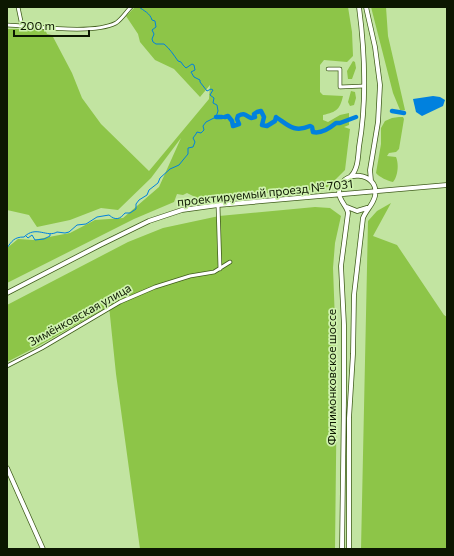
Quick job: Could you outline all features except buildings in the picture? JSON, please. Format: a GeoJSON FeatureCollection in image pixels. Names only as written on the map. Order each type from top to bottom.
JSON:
{"type":"FeatureCollection","features":[{"type":"Feature","properties":{"kind":"main road"},"geometry":{"type":"LineString","coordinates":[[351,176],[355,170],[360,142],[364,86],[363,42],[359,7]]}},
{"type":"Feature","properties":{"kind":"main road"},"geometry":{"type":"LineString","coordinates":[[366,7],[376,54],[380,85],[379,115],[370,174],[371,182],[375,190],[447,185]]}},
{"type":"Feature","properties":{"kind":"main road"},"geometry":{"type":"LineString","coordinates":[[339,194],[346,179],[351,176],[363,176],[371,182]]}},
{"type":"Feature","properties":{"kind":"main road","name":"проектируемый проезд № 7031"},"geometry":{"type":"LineString","coordinates":[[7,293],[100,244],[149,221],[182,210],[218,205],[375,190]]}},
{"type":"Feature","properties":{"kind":"main road","name":"Филимонковское шоссе"},"geometry":{"type":"LineString","coordinates":[[349,549],[349,418],[353,354],[354,295],[363,218],[374,198],[375,190]]}},
{"type":"Feature","properties":{"kind":"main road","name":"Филимонковское шоссе"},"geometry":{"type":"LineString","coordinates":[[339,194],[348,213],[341,266],[344,325],[342,549]]}},
{"type":"Feature","properties":{"kind":"main road"},"geometry":{"type":"LineString","coordinates":[[345,206],[357,211],[369,207]]}},
{"type":"Feature","properties":{"kind":"main road"},"geometry":{"type":"LineString","coordinates":[[7,468],[43,549]]}},
{"type":"Feature","properties":{"kind":"street"},"geometry":{"type":"LineString","coordinates":[[18,7],[22,26]]}},
{"type":"Feature","properties":{"kind":"street"},"geometry":{"type":"LineString","coordinates":[[7,26],[75,30],[109,25],[117,22],[131,7]]}},
{"type":"Feature","properties":{"kind":"street"},"geometry":{"type":"LineString","coordinates":[[328,69],[340,69],[340,87],[364,86]]}},
{"type":"Feature","properties":{"kind":"street"},"geometry":{"type":"LineString","coordinates":[[218,205],[220,269]]}},
{"type":"Feature","properties":{"kind":"street","name":"Зимёнковская улица"},"geometry":{"type":"LineString","coordinates":[[7,366],[42,348],[120,302],[156,287],[190,276],[214,272],[230,262]]}},
{"type":"Feature","properties":{"kind":"green space"},"geometry":{"type":"Polygon","coordinates":[[[135,7],[348,7],[352,32],[353,56],[347,62],[324,60],[320,65],[320,92],[323,95],[343,96],[339,107],[332,113],[323,115],[323,120],[328,122],[340,115],[349,113],[349,125],[344,127],[350,129],[345,170],[336,179],[333,186],[312,190],[197,198],[187,193],[183,195],[177,194],[174,202],[134,219],[7,283],[7,248],[18,239],[33,240],[70,233],[95,220],[123,218],[159,187],[181,138],[151,178],[118,210],[101,208],[70,220],[37,227],[29,215],[7,210],[7,29],[45,29],[47,34],[52,35],[72,73],[82,98],[101,124],[149,171],[209,99],[210,85],[200,97],[174,69],[155,60],[140,42],[138,34],[126,16],[135,7]]]}},
{"type":"Feature","properties":{"kind":"green space"},"geometry":{"type":"Polygon","coordinates":[[[371,7],[386,7],[388,36],[405,110],[400,110],[393,93],[371,7]]]}},
{"type":"Feature","properties":{"kind":"green space"},"geometry":{"type":"Polygon","coordinates":[[[353,61],[355,62],[356,68],[352,79],[348,79],[347,71],[353,61]]]}},
{"type":"Feature","properties":{"kind":"green space"},"geometry":{"type":"Polygon","coordinates":[[[351,91],[355,92],[356,98],[354,105],[350,106],[348,102],[351,91]]]}},
{"type":"Feature","properties":{"kind":"green space"},"geometry":{"type":"Polygon","coordinates":[[[403,117],[404,119],[399,149],[396,152],[389,153],[387,156],[396,157],[397,160],[397,173],[393,182],[384,179],[376,173],[381,144],[381,128],[385,121],[403,117]]]}},
{"type":"Feature","properties":{"kind":"green space"},"geometry":{"type":"Polygon","coordinates":[[[391,203],[373,236],[397,245],[444,315],[447,317],[447,549],[361,549],[368,221],[377,211],[391,203]]]}},
{"type":"Feature","properties":{"kind":"green space"},"geometry":{"type":"Polygon","coordinates":[[[315,207],[330,208],[341,216],[335,243],[333,268],[337,376],[335,549],[140,549],[116,374],[109,306],[7,362],[7,305],[128,242],[163,228],[219,216],[315,207]]]}},
{"type":"Feature","properties":{"kind":"water"},"geometry":{"type":"Polygon","coordinates":[[[433,96],[440,97],[445,100],[443,106],[422,116],[416,112],[413,99],[433,96]]]}},
{"type":"Feature","properties":{"kind":"waterway"},"geometry":{"type":"LineString","coordinates":[[139,7],[148,14],[152,20],[155,21],[156,27],[152,30],[154,34],[152,39],[153,42],[156,44],[164,44],[186,68],[192,64],[194,65],[195,70],[191,72],[194,77],[200,80],[207,91],[211,89],[213,90],[210,95],[214,98],[213,103],[217,105],[218,111],[216,117]]}},
{"type":"Feature","properties":{"kind":"waterway"},"geometry":{"type":"LineString","coordinates":[[225,117],[228,116],[232,121],[233,126],[239,124],[237,119],[238,116],[244,114],[251,118],[255,117],[254,114],[261,111],[264,117],[262,125],[267,126],[275,121],[276,117],[295,128],[300,129],[310,126],[312,127],[313,132],[325,130],[336,123],[356,117]]}},
{"type":"Feature","properties":{"kind":"waterway"},"geometry":{"type":"LineString","coordinates":[[392,111],[404,113]]}},
{"type":"Feature","properties":{"kind":"waterway"},"geometry":{"type":"LineString","coordinates":[[216,117],[222,117]]}},
{"type":"Feature","properties":{"kind":"waterway"},"geometry":{"type":"LineString","coordinates":[[7,248],[12,241],[33,232],[49,234],[57,232],[65,233],[69,232],[77,225],[86,224],[97,217],[109,215],[114,218],[118,218],[125,213],[130,213],[136,209],[136,204],[139,200],[147,195],[149,190],[158,183],[160,178],[170,169],[179,165],[188,154],[188,148],[193,147],[195,142],[193,138],[197,132],[201,133],[204,130],[203,126],[206,122],[214,118]]}},
{"type":"Feature","properties":{"kind":"waterway"},"geometry":{"type":"LineString","coordinates":[[26,236],[28,238],[32,235],[35,240],[44,239],[50,236],[50,234]]}}]}
